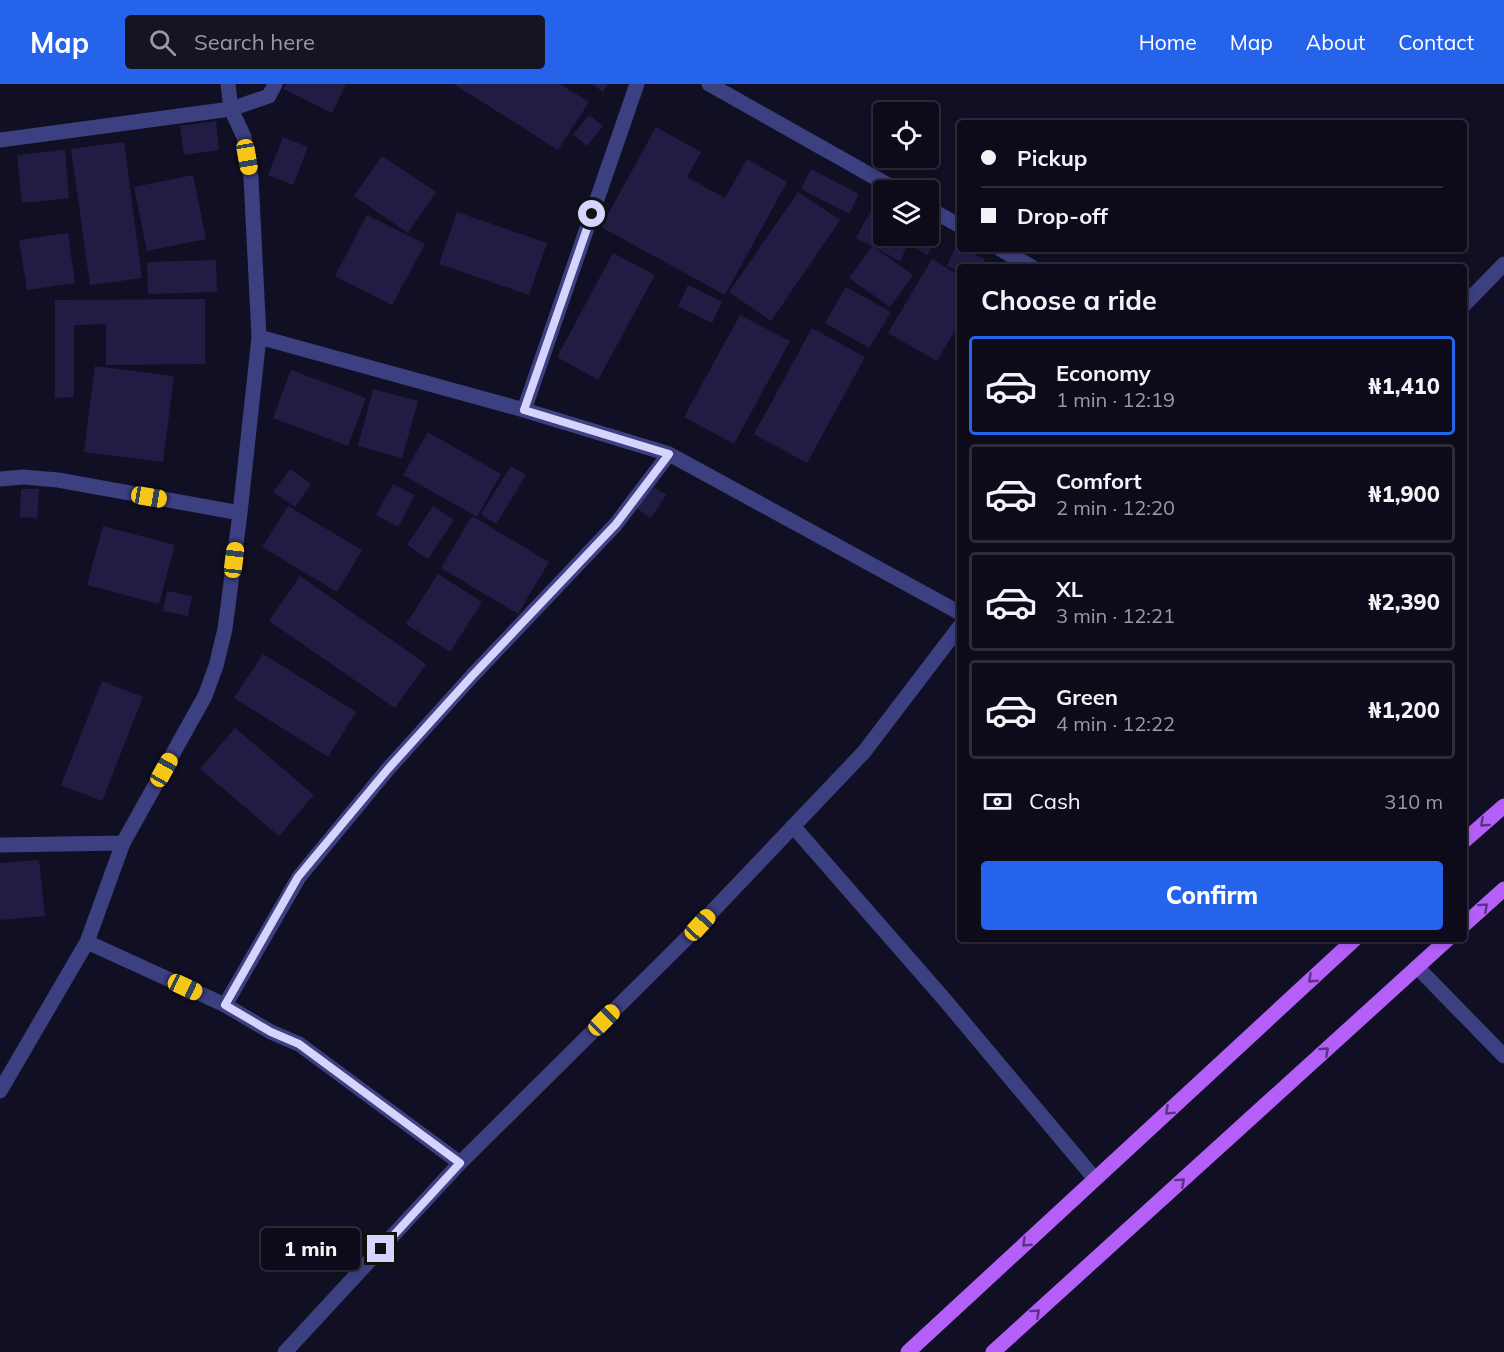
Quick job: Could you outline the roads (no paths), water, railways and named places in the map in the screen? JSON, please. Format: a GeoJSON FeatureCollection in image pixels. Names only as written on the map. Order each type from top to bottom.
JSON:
{"type":"FeatureCollection","features":[{"type":"Feature","properties":{"kind":"main road"},"geometry":{"type":"LineString","coordinates":[[1467,838],[1504,806]]}},
{"type":"Feature","properties":{"kind":"main road"},"geometry":{"type":"LineString","coordinates":[[1467,922],[1504,889]]}},
{"type":"Feature","properties":{"kind":"main road"},"geometry":{"type":"LineString","coordinates":[[908,1352],[1352,942]]}},
{"type":"Feature","properties":{"kind":"main road"},"geometry":{"type":"LineString","coordinates":[[993,1352],[1445,942]]}},
{"type":"Feature","properties":{"kind":"street"},"geometry":{"type":"LineString","coordinates":[[0,1091],[87,942],[123,843],[205,696],[213,676],[225,629],[259,337],[251,178],[244,137],[231,109],[228,84]]}},
{"type":"Feature","properties":{"kind":"street"},"geometry":{"type":"LineString","coordinates":[[0,140],[231,109],[269,96],[275,84]]}},
{"type":"Feature","properties":{"kind":"street"},"geometry":{"type":"LineString","coordinates":[[524,410],[637,84]]}},
{"type":"Feature","properties":{"kind":"street"},"geometry":{"type":"LineString","coordinates":[[709,84],[879,180]]}},
{"type":"Feature","properties":{"kind":"street"},"geometry":{"type":"LineString","coordinates":[[939,214],[957,224]]}},
{"type":"Feature","properties":{"kind":"street"},"geometry":{"type":"LineString","coordinates":[[1005,252],[1027,264]]}},
{"type":"Feature","properties":{"kind":"street"},"geometry":{"type":"LineString","coordinates":[[1467,302],[1504,264]]}},
{"type":"Feature","properties":{"kind":"street"},"geometry":{"type":"LineString","coordinates":[[259,337],[524,410],[669,454],[957,611]]}},
{"type":"Feature","properties":{"kind":"street"},"geometry":{"type":"LineString","coordinates":[[225,1005],[298,877],[388,769],[472,676],[616,524],[669,454]]}},
{"type":"Feature","properties":{"kind":"street"},"geometry":{"type":"LineString","coordinates":[[0,479],[23,477],[58,480],[240,513]]}},
{"type":"Feature","properties":{"kind":"street"},"geometry":{"type":"LineString","coordinates":[[285,1352],[460,1163],[684,941],[864,752],[957,630]]}},
{"type":"Feature","properties":{"kind":"street"},"geometry":{"type":"LineString","coordinates":[[793,826],[944,999],[1095,1179]]}},
{"type":"Feature","properties":{"kind":"street"},"geometry":{"type":"LineString","coordinates":[[0,844],[123,843]]}},
{"type":"Feature","properties":{"kind":"street"},"geometry":{"type":"LineString","coordinates":[[87,942],[225,1005],[271,1032],[299,1044],[460,1163]]}},
{"type":"Feature","properties":{"kind":"street"},"geometry":{"type":"LineString","coordinates":[[1417,967],[1504,1056]]}}]}
